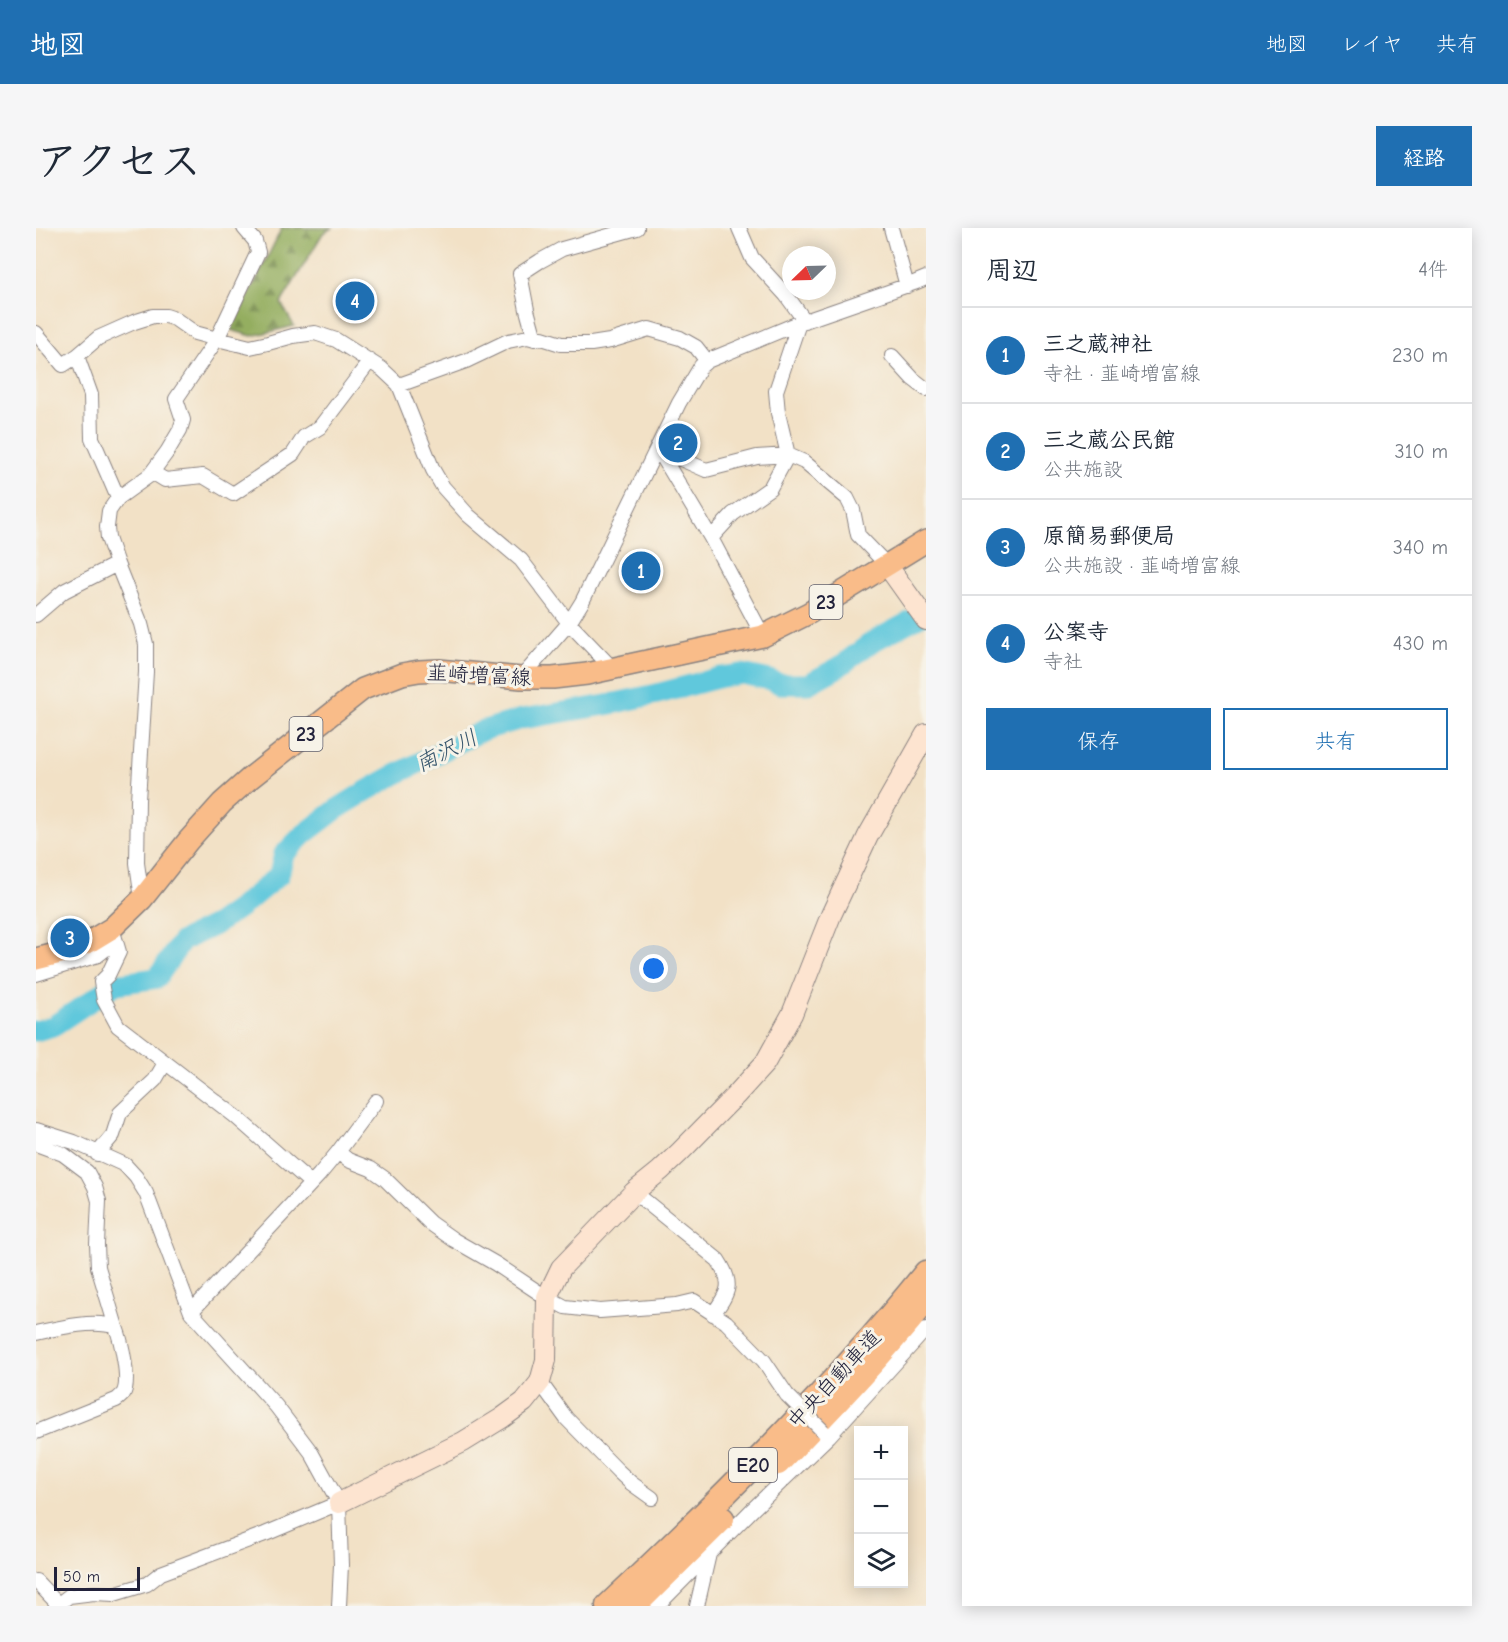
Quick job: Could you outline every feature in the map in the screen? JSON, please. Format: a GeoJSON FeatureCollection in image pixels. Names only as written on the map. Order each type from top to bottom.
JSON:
{"type":"FeatureCollection","features":[{"type":"Feature","properties":{"kind":"highway","name":"中央自動車道"},"geometry":{"type":"LineString","coordinates":[[608,1606],[737,1482],[835,1379],[926,1273]]}},
{"type":"Feature","properties":{"kind":"highway","name":"中央自動車道"},"geometry":{"type":"LineString","coordinates":[[634,1606],[748,1494],[832,1407],[903,1329],[926,1300]]}},
{"type":"Feature","properties":{"kind":"main road","name":"韮崎増富線"},"geometry":{"type":"LineString","coordinates":[[36,959],[114,935],[188,841],[222,803],[363,689],[393,677],[419,671],[439,670],[521,678],[553,678],[587,674],[763,636],[809,613],[926,541]]}},
{"type":"Feature","properties":{"kind":"street"},"geometry":{"type":"LineString","coordinates":[[142,899],[137,863],[138,792],[146,644],[141,624],[108,538],[109,511],[118,498],[152,472],[180,430],[183,420],[176,399],[217,339],[258,252],[255,241],[244,228]]}},
{"type":"Feature","properties":{"kind":"street"},"geometry":{"type":"LineString","coordinates":[[535,339],[520,274],[562,249],[637,228]]}},
{"type":"Feature","properties":{"kind":"street"},"geometry":{"type":"LineString","coordinates":[[739,228],[752,258],[786,295],[802,322]]}},
{"type":"Feature","properties":{"kind":"street"},"geometry":{"type":"LineString","coordinates":[[891,228],[907,286]]}},
{"type":"Feature","properties":{"kind":"street"},"geometry":{"type":"LineString","coordinates":[[521,678],[569,623],[582,602],[680,403],[701,366],[707,360],[802,322],[926,278]]}},
{"type":"Feature","properties":{"kind":"street"},"geometry":{"type":"LineString","coordinates":[[36,333],[63,365],[98,338],[153,316],[176,319],[195,333],[250,347],[315,333],[336,340],[382,369],[399,385],[433,470],[443,487],[468,515],[521,560],[569,623],[612,668]]}},
{"type":"Feature","properties":{"kind":"street"},"geometry":{"type":"LineString","coordinates":[[711,538],[733,514],[770,488],[788,455],[778,412],[776,391],[802,322]]}},
{"type":"Feature","properties":{"kind":"street"},"geometry":{"type":"LineString","coordinates":[[399,385],[466,361],[507,341],[528,337],[542,338],[561,344],[591,344],[610,341],[649,329],[688,342],[696,347],[707,360]]}},
{"type":"Feature","properties":{"kind":"street"},"geometry":{"type":"LineString","coordinates":[[77,356],[91,396],[92,438],[118,498]]}},
{"type":"Feature","properties":{"kind":"street"},"geometry":{"type":"LineString","coordinates":[[892,356],[913,379],[926,389]]}},
{"type":"Feature","properties":{"kind":"street"},"geometry":{"type":"LineString","coordinates":[[152,472],[165,480],[203,476],[234,494],[293,454],[304,437],[320,427],[370,361]]}},
{"type":"Feature","properties":{"kind":"street"},"geometry":{"type":"LineString","coordinates":[[658,449],[706,470],[757,457],[788,455],[804,462],[847,498],[853,510],[858,536],[886,565],[926,620]]}},
{"type":"Feature","properties":{"kind":"street"},"geometry":{"type":"LineString","coordinates":[[658,449],[711,538],[763,636]]}},
{"type":"Feature","properties":{"kind":"street"},"geometry":{"type":"LineString","coordinates":[[36,615],[64,591],[117,564]]}},
{"type":"Feature","properties":{"kind":"street"},"geometry":{"type":"LineString","coordinates":[[36,1581],[57,1605],[69,1596],[94,1593],[114,1594],[147,1584],[161,1573],[339,1503],[473,1436],[524,1402],[540,1382],[546,1360],[547,1298],[561,1268],[634,1192],[673,1158],[736,1095],[765,1063],[792,1014],[831,915],[868,836],[926,734]]}},
{"type":"Feature","properties":{"kind":"street"},"geometry":{"type":"LineString","coordinates":[[36,975],[98,956],[114,935]]}},
{"type":"Feature","properties":{"kind":"street"},"geometry":{"type":"LineString","coordinates":[[114,935],[119,952],[108,975],[101,982],[104,1000],[118,1026],[235,1116],[311,1183]]}},
{"type":"Feature","properties":{"kind":"street"},"geometry":{"type":"LineString","coordinates":[[98,1154],[113,1135],[120,1113],[155,1080],[165,1063]]}},
{"type":"Feature","properties":{"kind":"street"},"geometry":{"type":"LineString","coordinates":[[191,1312],[311,1183],[338,1152],[376,1101]]}},
{"type":"Feature","properties":{"kind":"street"},"geometry":{"type":"LineString","coordinates":[[36,1130],[74,1142],[125,1165],[136,1177],[146,1193],[191,1312],[276,1406],[311,1452],[339,1503],[339,1606]]}},
{"type":"Feature","properties":{"kind":"street"},"geometry":{"type":"LineString","coordinates":[[36,1144],[63,1154],[87,1172],[95,1187],[99,1201],[98,1267],[123,1346],[126,1387],[123,1395],[116,1400],[36,1432]]}},
{"type":"Feature","properties":{"kind":"street"},"geometry":{"type":"LineString","coordinates":[[338,1152],[348,1160],[371,1169],[384,1178],[430,1223],[454,1240],[565,1307],[600,1311],[677,1305],[694,1300],[726,1322],[764,1361],[787,1395],[826,1433]]}},
{"type":"Feature","properties":{"kind":"street"},"geometry":{"type":"LineString","coordinates":[[634,1192],[718,1260],[728,1278],[727,1292],[713,1314]]}},
{"type":"Feature","properties":{"kind":"street"},"geometry":{"type":"LineString","coordinates":[[36,1333],[61,1327],[110,1325],[116,1327]]}},
{"type":"Feature","properties":{"kind":"street"},"geometry":{"type":"LineString","coordinates":[[657,1606],[926,1329]]}},
{"type":"Feature","properties":{"kind":"street"},"geometry":{"type":"LineString","coordinates":[[540,1382],[573,1426],[631,1483],[652,1498]]}},
{"type":"Feature","properties":{"kind":"street"},"geometry":{"type":"LineString","coordinates":[[697,1606],[709,1554]]}},
{"type":"Feature","properties":{"kind":"green space"},"geometry":{"type":"Polygon","coordinates":[[[282,228],[332,228],[323,233],[281,303],[294,326],[252,336],[231,330],[282,228]]]}},
{"type":"Feature","properties":{"kind":"waterway","name":"南沢川"},"geometry":{"type":"LineString","coordinates":[[36,1031],[53,1026],[116,984],[157,978],[182,941],[215,925],[279,875],[284,854],[303,835],[337,809],[393,776],[484,730],[522,719],[606,705],[742,674],[780,684],[808,684],[839,667],[872,642],[926,613]]}},
{"type":"Feature","properties":{"kind":"place","name":"公案寺"},"geometry":{"type":"Point","coordinates":[355,301]}},
{"type":"Feature","properties":{"kind":"place","name":"三之蔵公民館"},"geometry":{"type":"Point","coordinates":[678,443]}},
{"type":"Feature","properties":{"kind":"place","name":"三之蔵神社"},"geometry":{"type":"Point","coordinates":[641,571]}},
{"type":"Feature","properties":{"kind":"place","name":"原簡易郵便局"},"geometry":{"type":"Point","coordinates":[70,938]}}]}
